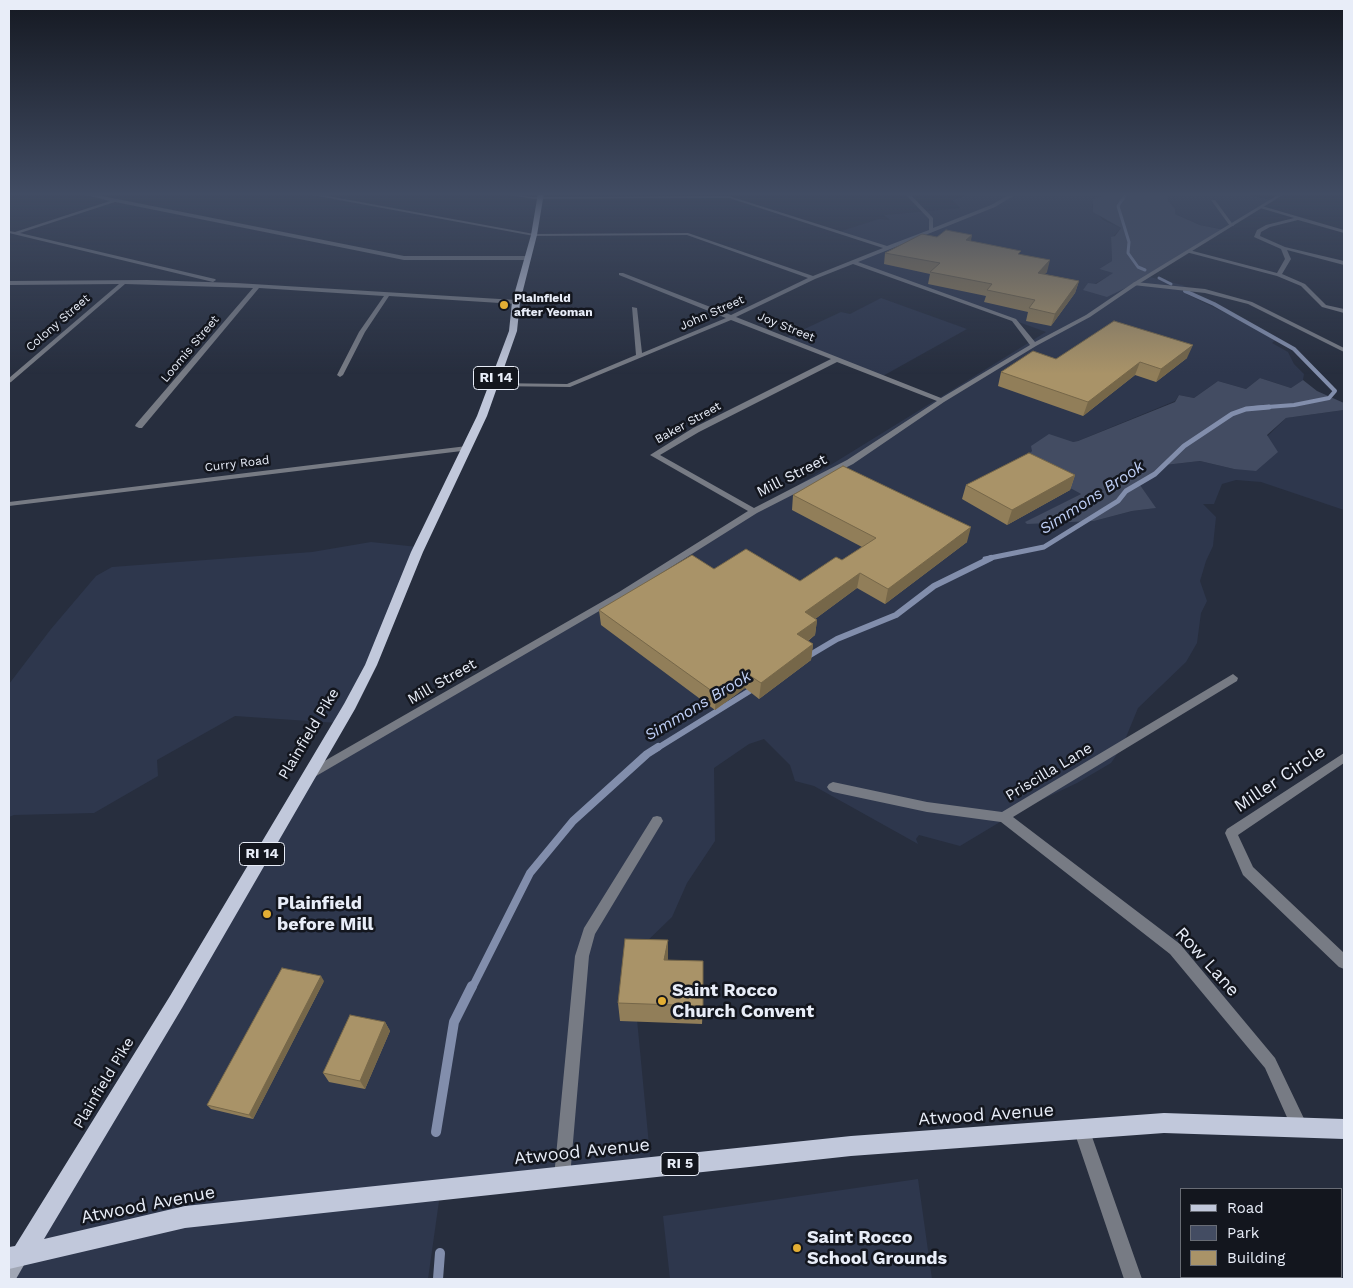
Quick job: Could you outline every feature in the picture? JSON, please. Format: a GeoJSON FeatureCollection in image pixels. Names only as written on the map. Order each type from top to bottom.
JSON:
{"type":"FeatureCollection","features":[{"type":"Feature","properties":{"kind":"main road","name":"Plainfield Pike"},"geometry":{"type":"LineString","coordinates":[[15,1256],[176,1002],[350,706],[371,665],[417,552],[467,448],[494,385],[513,331],[516,302],[529,253]]}},
{"type":"Feature","properties":{"kind":"main road","name":"Atwood Avenue"},"geometry":{"type":"LineString","coordinates":[[15,1256],[186,1217],[851,1146],[1082,1131],[1164,1123],[1344,1129]]}},
{"type":"Feature","properties":{"kind":"main road","name":"RI 14"},"geometry":{"type":"LineString","coordinates":[[9,1274],[15,1256]]}},
{"type":"Feature","properties":{"kind":"street"},"geometry":{"type":"LineString","coordinates":[[94,253],[236,286]]}},
{"type":"Feature","properties":{"kind":"street"},"geometry":{"type":"LineString","coordinates":[[380,253],[404,258],[528,258]]}},
{"type":"Feature","properties":{"kind":"street"},"geometry":{"type":"LineString","coordinates":[[742,253],[813,278]]}},
{"type":"Feature","properties":{"kind":"street","name":"John Street"},"geometry":{"type":"LineString","coordinates":[[494,385],[568,386],[732,317],[813,278],[875,253]]}},
{"type":"Feature","properties":{"kind":"street","name":"Mill Street"},"geometry":{"type":"LineString","coordinates":[[308,776],[622,594],[754,511],[850,462],[942,401],[1034,345],[1088,316],[1135,284],[1187,253]]}},
{"type":"Feature","properties":{"kind":"street"},"geometry":{"type":"LineString","coordinates":[[1193,253],[1279,275],[1303,285],[1324,306],[1344,311]]}},
{"type":"Feature","properties":{"kind":"street"},"geometry":{"type":"LineString","coordinates":[[1279,275],[1288,259],[1286,253]]}},
{"type":"Feature","properties":{"kind":"street"},"geometry":{"type":"LineString","coordinates":[[1304,253],[1344,263]]}},
{"type":"Feature","properties":{"kind":"street"},"geometry":{"type":"LineString","coordinates":[[853,262],[1014,320],[1034,345]]}},
{"type":"Feature","properties":{"kind":"street","name":"Joy Street"},"geometry":{"type":"LineString","coordinates":[[621,274],[942,401]]}},
{"type":"Feature","properties":{"kind":"street"},"geometry":{"type":"LineString","coordinates":[[9,283],[123,282],[236,286],[516,302]]}},
{"type":"Feature","properties":{"kind":"street","name":"Colony Street"},"geometry":{"type":"LineString","coordinates":[[9,381],[123,282]]}},
{"type":"Feature","properties":{"kind":"street"},"geometry":{"type":"LineString","coordinates":[[1135,284],[1205,291],[1250,303],[1344,350]]}},
{"type":"Feature","properties":{"kind":"street","name":"Loomis Street"},"geometry":{"type":"LineString","coordinates":[[139,426],[257,287]]}},
{"type":"Feature","properties":{"kind":"street"},"geometry":{"type":"LineString","coordinates":[[340,375],[362,332],[388,294]]}},
{"type":"Feature","properties":{"kind":"street"},"geometry":{"type":"LineString","coordinates":[[634,308],[638,357]]}},
{"type":"Feature","properties":{"kind":"street","name":"Baker Street"},"geometry":{"type":"LineString","coordinates":[[754,511],[654,455],[696,430],[837,360]]}},
{"type":"Feature","properties":{"kind":"street","name":"Curry Road"},"geometry":{"type":"LineString","coordinates":[[9,504],[467,448]]}},
{"type":"Feature","properties":{"kind":"street","name":"Priscilla Lane"},"geometry":{"type":"LineString","coordinates":[[833,787],[927,807],[1004,817],[1233,678]]}},
{"type":"Feature","properties":{"kind":"street","name":"Miller Circle"},"geometry":{"type":"LineString","coordinates":[[1344,757],[1231,833],[1248,871],[1344,962]]}},
{"type":"Feature","properties":{"kind":"street","name":"Row Lane"},"geometry":{"type":"LineString","coordinates":[[1004,817],[1175,949],[1270,1063],[1300,1127]]}},
{"type":"Feature","properties":{"kind":"street"},"geometry":{"type":"LineString","coordinates":[[562,1177],[582,956],[589,932],[657,821]]}},
{"type":"Feature","properties":{"kind":"street"},"geometry":{"type":"LineString","coordinates":[[1082,1131],[1133,1279]]}},
{"type":"Feature","properties":{"kind":"shaded area"},"geometry":{"type":"Polygon","coordinates":[[[874,253],[1112,253],[1112,261],[1099,269],[1114,273],[1084,290],[1150,277],[1182,285],[1195,291],[1194,294],[1186,294],[1278,338],[1272,343],[1288,352],[1294,364],[1304,374],[1303,380],[1291,388],[1260,378],[1246,389],[1218,381],[1194,398],[1179,395],[1175,401],[1078,441],[1032,451],[1022,461],[1081,494],[1026,522],[1094,521],[1132,511],[1155,508],[1140,485],[1165,465],[1200,461],[1234,469],[1286,418],[1344,410],[1344,510],[1261,482],[1236,480],[1222,484],[1214,504],[1203,504],[1216,517],[1213,546],[1200,581],[1207,601],[1201,613],[1197,643],[1186,662],[1138,708],[1122,747],[1111,763],[1077,783],[1020,810],[960,846],[919,835],[916,839],[918,844],[814,786],[795,781],[790,765],[764,739],[749,744],[714,768],[715,841],[687,883],[672,917],[642,946],[632,967],[651,1166],[440,1194],[428,1279],[9,1279],[9,1251],[22,1248],[309,774],[594,611],[1046,332],[853,262],[874,253]]]}},
{"type":"Feature","properties":{"kind":"shaded area"},"geometry":{"type":"Polygon","coordinates":[[[881,298],[967,329],[881,377],[785,338],[841,312],[850,314],[881,298]]]}},
{"type":"Feature","properties":{"kind":"shaded area"},"geometry":{"type":"Polygon","coordinates":[[[371,542],[418,547],[415,558],[338,723],[235,716],[157,760],[158,776],[94,813],[14,815],[9,817],[9,684],[51,629],[96,576],[112,567],[312,552],[371,542]]]}},
{"type":"Feature","properties":{"kind":"shaded area","name":"Saint Rocco School Grounds"},"geometry":{"type":"Polygon","coordinates":[[[918,1179],[932,1279],[670,1279],[663,1216],[918,1179]]]}},
{"type":"Feature","properties":{"kind":"green space"},"geometry":{"type":"Polygon","coordinates":[[[1112,253],[1187,253],[1146,278],[1107,297],[1083,290],[1088,283],[1096,284],[1113,273],[1099,269],[1112,261],[1112,253]]]}},
{"type":"Feature","properties":{"kind":"green space"},"geometry":{"type":"Polygon","coordinates":[[[1260,378],[1291,388],[1303,380],[1317,391],[1344,403],[1344,410],[1286,418],[1267,435],[1278,452],[1256,471],[1234,469],[1200,461],[1165,465],[1140,485],[1156,508],[1132,511],[1094,521],[1027,524],[1025,522],[1081,494],[1021,461],[1032,451],[1031,446],[1049,434],[1073,442],[1078,441],[1175,402],[1179,395],[1194,398],[1218,381],[1246,389],[1260,378]]]}},
{"type":"Feature","properties":{"kind":"building"},"geometry":{"type":"Polygon","coordinates":[[[886,253],[1019,253],[1050,260],[1038,273],[1079,281],[1055,314],[1029,308],[1035,300],[987,290],[992,284],[930,272],[940,263],[886,253]]]}},
{"type":"Feature","properties":{"kind":"building"},"geometry":{"type":"Polygon","coordinates":[[[1114,321],[1193,345],[1161,369],[1140,362],[1088,402],[1001,372],[1033,351],[1056,359],[1114,321]]]}},
{"type":"Feature","properties":{"kind":"building"},"geometry":{"type":"Polygon","coordinates":[[[1029,453],[1075,475],[1012,510],[966,485],[1029,453]]]}},
{"type":"Feature","properties":{"kind":"building"},"geometry":{"type":"Polygon","coordinates":[[[843,466],[971,527],[888,589],[860,573],[805,612],[817,620],[797,634],[813,644],[761,683],[746,673],[716,694],[599,610],[692,555],[714,569],[746,549],[800,581],[836,557],[842,560],[876,538],[793,495],[843,466]]]}},
{"type":"Feature","properties":{"kind":"building","name":"Saint Rocco Church Convent"},"geometry":{"type":"Polygon","coordinates":[[[625,939],[668,940],[664,960],[703,961],[703,1006],[618,1003],[625,939]]]}},
{"type":"Feature","properties":{"kind":"building"},"geometry":{"type":"Polygon","coordinates":[[[282,968],[321,976],[249,1115],[207,1105],[282,968]]]}},
{"type":"Feature","properties":{"kind":"building"},"geometry":{"type":"Polygon","coordinates":[[[350,1015],[385,1022],[360,1081],[323,1073],[350,1015]]]}},
{"type":"Feature","properties":{"kind":"waterway","name":"Simmons Brook"},"geometry":{"type":"LineString","coordinates":[[1128,253],[1138,267],[1145,270]]}},
{"type":"Feature","properties":{"kind":"waterway","name":"Simmons Brook"},"geometry":{"type":"LineString","coordinates":[[1159,278],[1171,284]]}},
{"type":"Feature","properties":{"kind":"waterway","name":"Simmons Brook"},"geometry":{"type":"LineString","coordinates":[[1185,291],[1214,304],[1294,349],[1335,391],[1329,398],[1294,405],[1254,408]]}},
{"type":"Feature","properties":{"kind":"waterway","name":"Simmons Brook"},"geometry":{"type":"LineString","coordinates":[[985,559],[1044,547],[1118,501],[1126,491],[1155,474],[1184,446],[1232,414],[1246,409],[1269,407]]}},
{"type":"Feature","properties":{"kind":"waterway","name":"Simmons Brook"},"geometry":{"type":"LineString","coordinates":[[805,658],[837,639],[896,615],[934,586],[991,558]]}},
{"type":"Feature","properties":{"kind":"waterway","name":"Simmons Brook"},"geometry":{"type":"LineString","coordinates":[[656,749],[756,687]]}},
{"type":"Feature","properties":{"kind":"waterway","name":"Simmons Brook"},"geometry":{"type":"LineString","coordinates":[[472,988],[530,873],[573,821],[647,754],[658,747]]}},
{"type":"Feature","properties":{"kind":"waterway","name":"Simmons Brook"},"geometry":{"type":"LineString","coordinates":[[436,1132],[454,1022],[472,986]]}},
{"type":"Feature","properties":{"kind":"waterway","name":"Simmons Brook"},"geometry":{"type":"LineString","coordinates":[[438,1279],[440,1253]]}},
{"type":"Feature","properties":{"kind":"place","name":"Plainfield after Yeoman"},"geometry":{"type":"Point","coordinates":[504,305]}},
{"type":"Feature","properties":{"kind":"place","name":"Plainfield before Mill"},"geometry":{"type":"Point","coordinates":[267,914]}},
{"type":"Feature","properties":{"kind":"place","name":"Saint Rocco Church Convent"},"geometry":{"type":"Point","coordinates":[662,1001]}},
{"type":"Feature","properties":{"kind":"place","name":"Saint Rocco School Grounds"},"geometry":{"type":"Point","coordinates":[797,1248]}}]}
